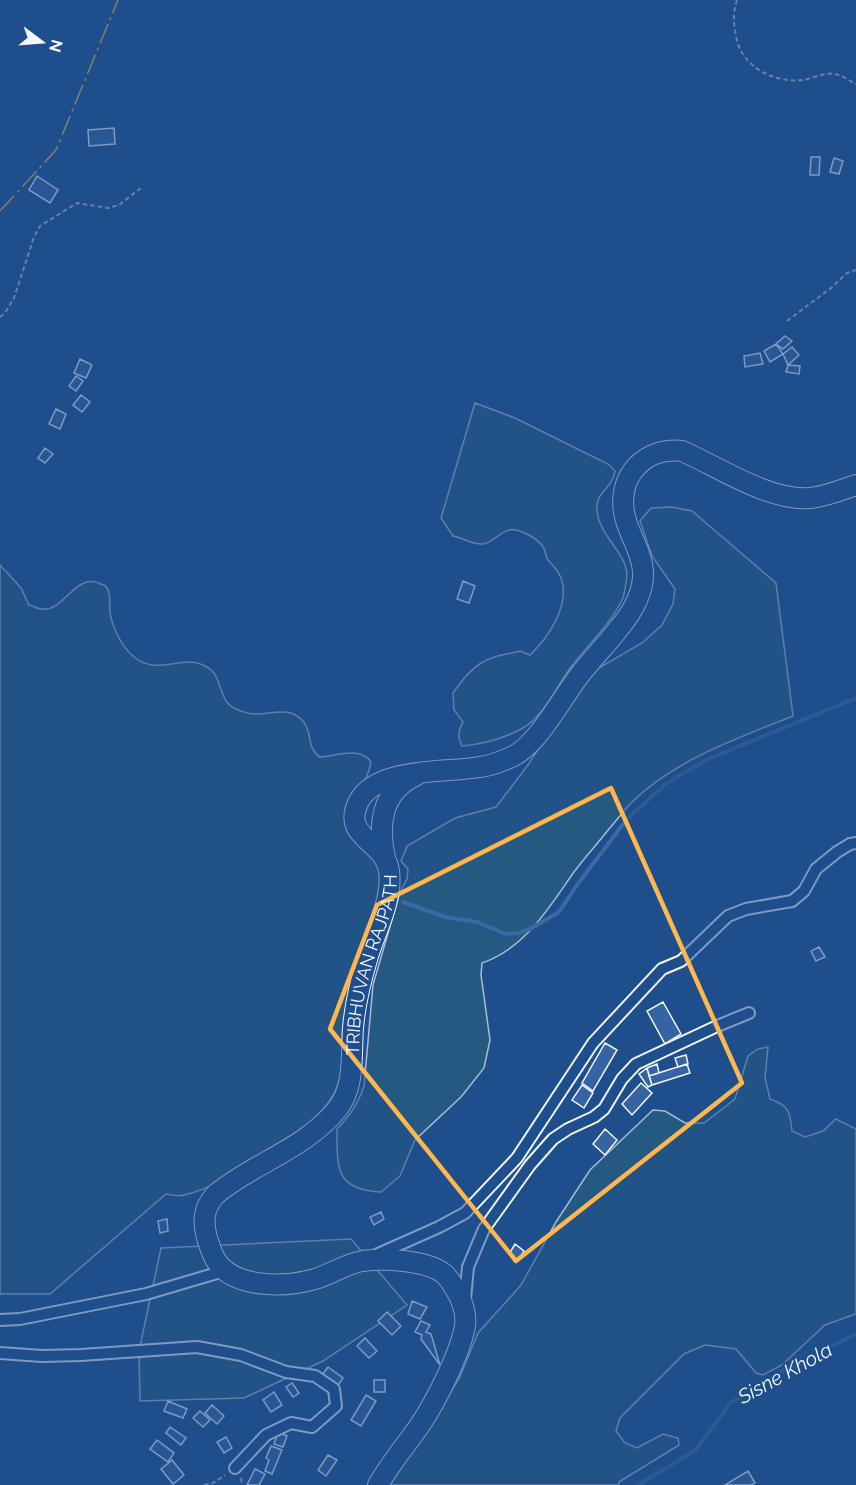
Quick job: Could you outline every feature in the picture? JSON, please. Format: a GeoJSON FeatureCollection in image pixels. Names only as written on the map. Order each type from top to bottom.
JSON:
{"type":"FeatureCollection","features":[{"type":"Feature","properties":{"kind":"highway","name":"TRIBHUVAN RAJPATH"},"geometry":{"type":"LineString","coordinates":[[224,1271],[217,1264],[205,1228],[206,1210],[211,1200],[220,1191],[292,1147],[321,1125],[338,1108],[348,1090],[358,996],[390,879],[389,866],[381,850],[365,840],[358,830],[355,816],[357,805],[367,790],[374,784],[419,774],[482,767],[508,759],[522,752],[535,738],[582,671],[624,623],[641,590],[643,573],[640,553],[625,516],[624,496],[631,477],[645,458],[658,452],[682,451],[764,489],[795,498],[818,497],[856,485]]}},
{"type":"Feature","properties":{"kind":"highway"},"geometry":{"type":"LineString","coordinates":[[385,858],[380,837],[385,808],[390,797],[400,785],[419,774]]}},
{"type":"Feature","properties":{"kind":"highway"},"geometry":{"type":"LineString","coordinates":[[224,1271],[257,1283],[292,1283],[315,1279],[362,1262],[402,1261],[444,1273],[456,1290],[465,1314],[465,1325],[444,1381],[420,1425],[378,1485]]}},
{"type":"Feature","properties":{"kind":"street"},"geometry":{"type":"LineString","coordinates":[[362,1262],[465,1213],[517,1158],[592,1043],[662,969],[681,961],[728,916],[746,909],[792,901],[804,891],[816,869],[837,852],[856,843]]}},
{"type":"Feature","properties":{"kind":"street"},"geometry":{"type":"LineString","coordinates":[[465,1314],[465,1284],[468,1267],[484,1229],[530,1165],[553,1139],[594,1117],[603,1109],[622,1079],[636,1064],[748,1013]]}},
{"type":"Feature","properties":{"kind":"street"},"geometry":{"type":"LineString","coordinates":[[517,1158],[526,1158],[530,1165]]}},
{"type":"Feature","properties":{"kind":"street"},"geometry":{"type":"LineString","coordinates":[[0,1320],[20,1319],[135,1297],[224,1271]]}},
{"type":"Feature","properties":{"kind":"street"},"geometry":{"type":"LineString","coordinates":[[0,1353],[52,1356],[197,1347],[241,1355],[286,1372],[315,1376],[334,1389],[336,1406],[312,1427],[291,1422],[266,1435],[235,1468]]}},
{"type":"Feature","properties":{"kind":"path"},"geometry":{"type":"LineString","coordinates":[[737,0],[733,17],[736,36],[742,56],[757,70],[783,79],[806,79],[834,73],[856,84]]}},
{"type":"Feature","properties":{"kind":"path"},"geometry":{"type":"LineString","coordinates":[[0,316],[5,313],[14,298],[34,237],[40,226],[77,203],[108,208],[119,205],[141,188]]}},
{"type":"Feature","properties":{"kind":"path"},"geometry":{"type":"LineString","coordinates":[[787,321],[847,273],[856,270]]}},
{"type":"Feature","properties":{"kind":"path"},"geometry":{"type":"LineString","coordinates":[[204,1485],[213,1483],[235,1468],[241,1476],[242,1485]]}},
{"type":"Feature","properties":{"kind":"highlighted area"},"geometry":{"type":"Polygon","coordinates":[[[611,788],[742,1083],[516,1261],[330,1029],[377,905],[611,788]]]}},
{"type":"Feature","properties":{"kind":"shaded area"},"geometry":{"type":"Polygon","coordinates":[[[475,403],[515,418],[608,464],[615,471],[611,483],[599,499],[597,510],[603,528],[623,559],[627,576],[624,596],[619,607],[571,667],[538,716],[523,728],[509,735],[462,746],[459,734],[463,722],[454,710],[453,693],[470,672],[486,660],[520,651],[530,655],[556,620],[563,599],[560,575],[547,558],[541,544],[535,539],[523,532],[511,530],[487,543],[475,543],[453,536],[441,518],[475,403]]]}},
{"type":"Feature","properties":{"kind":"shaded area"},"geometry":{"type":"Polygon","coordinates":[[[672,507],[692,511],[776,583],[793,716],[688,761],[650,786],[630,804],[587,855],[546,912],[524,937],[498,956],[482,963],[481,975],[490,1040],[484,1068],[461,1097],[415,1140],[400,1176],[381,1192],[355,1187],[347,1181],[339,1166],[337,1129],[353,1109],[364,1086],[373,985],[400,892],[407,879],[408,869],[401,861],[407,846],[455,818],[496,807],[528,765],[579,687],[597,669],[642,643],[662,625],[673,604],[675,589],[652,556],[640,521],[651,508],[672,507]]]}},
{"type":"Feature","properties":{"kind":"shaded area"},"geometry":{"type":"Polygon","coordinates":[[[0,565],[21,588],[29,605],[40,609],[57,605],[84,583],[92,581],[104,585],[109,592],[111,618],[118,636],[129,652],[142,662],[152,665],[198,663],[207,667],[216,676],[225,699],[234,708],[256,714],[287,712],[298,716],[306,725],[311,745],[320,757],[354,753],[366,757],[371,762],[368,772],[354,794],[375,854],[382,882],[344,1067],[328,1103],[296,1134],[240,1172],[201,1190],[178,1196],[166,1194],[50,1294],[0,1294],[0,565]]]}},
{"type":"Feature","properties":{"kind":"shaded area"},"geometry":{"type":"Polygon","coordinates":[[[768,1047],[765,1078],[770,1099],[782,1104],[788,1110],[792,1131],[805,1137],[823,1131],[836,1119],[856,1129],[856,1314],[825,1325],[782,1365],[763,1375],[756,1373],[736,1349],[705,1345],[684,1354],[620,1418],[616,1431],[625,1443],[637,1448],[663,1434],[678,1438],[679,1445],[619,1482],[619,1485],[390,1485],[459,1379],[478,1333],[521,1285],[556,1222],[590,1170],[653,1110],[665,1111],[685,1123],[704,1123],[735,1099],[748,1056],[758,1049],[768,1047]]]}},
{"type":"Feature","properties":{"kind":"shaded area"},"geometry":{"type":"Polygon","coordinates":[[[351,1239],[407,1305],[323,1361],[244,1398],[140,1401],[139,1351],[161,1248],[351,1239]]]}},
{"type":"Feature","properties":{"kind":"building"},"geometry":{"type":"Polygon","coordinates":[[[114,128],[115,144],[89,146],[88,130],[114,128]]]}},
{"type":"Feature","properties":{"kind":"building"},"geometry":{"type":"Polygon","coordinates":[[[811,157],[820,157],[819,175],[810,175],[811,157]]]}},
{"type":"Feature","properties":{"kind":"building"},"geometry":{"type":"Polygon","coordinates":[[[834,158],[843,161],[839,174],[830,172],[834,158]]]}},
{"type":"Feature","properties":{"kind":"building"},"geometry":{"type":"Polygon","coordinates":[[[37,176],[58,190],[50,203],[29,190],[37,176]]]}},
{"type":"Feature","properties":{"kind":"building"},"geometry":{"type":"Polygon","coordinates":[[[785,336],[792,341],[783,349],[776,344],[785,336]]]}},
{"type":"Feature","properties":{"kind":"building"},"geometry":{"type":"Polygon","coordinates":[[[776,344],[783,354],[770,362],[764,351],[776,344]]]}},
{"type":"Feature","properties":{"kind":"building"},"geometry":{"type":"Polygon","coordinates":[[[792,347],[799,355],[788,365],[783,354],[792,347]]]}},
{"type":"Feature","properties":{"kind":"building"},"geometry":{"type":"Polygon","coordinates":[[[760,353],[763,364],[745,367],[744,356],[760,353]]]}},
{"type":"Feature","properties":{"kind":"building"},"geometry":{"type":"Polygon","coordinates":[[[80,359],[92,365],[86,378],[74,373],[80,359]]]}},
{"type":"Feature","properties":{"kind":"building"},"geometry":{"type":"Polygon","coordinates":[[[788,365],[800,366],[799,374],[786,372],[788,365]]]}},
{"type":"Feature","properties":{"kind":"building"},"geometry":{"type":"Polygon","coordinates":[[[76,376],[83,381],[76,391],[69,386],[76,376]]]}},
{"type":"Feature","properties":{"kind":"building"},"geometry":{"type":"Polygon","coordinates":[[[81,395],[90,402],[82,412],[73,405],[81,395]]]}},
{"type":"Feature","properties":{"kind":"building"},"geometry":{"type":"Polygon","coordinates":[[[56,409],[66,414],[60,429],[49,424],[56,409]]]}},
{"type":"Feature","properties":{"kind":"building"},"geometry":{"type":"Polygon","coordinates":[[[45,448],[53,454],[45,463],[38,458],[45,448]]]}},
{"type":"Feature","properties":{"kind":"building"},"geometry":{"type":"Polygon","coordinates":[[[463,581],[475,586],[469,603],[457,599],[463,581]]]}},
{"type":"Feature","properties":{"kind":"building"},"geometry":{"type":"Polygon","coordinates":[[[819,947],[825,957],[816,961],[811,951],[819,947]]]}},
{"type":"Feature","properties":{"kind":"building"},"geometry":{"type":"Polygon","coordinates":[[[663,1002],[681,1034],[665,1044],[647,1011],[663,1002]]]}},
{"type":"Feature","properties":{"kind":"building"},"geometry":{"type":"Polygon","coordinates":[[[605,1043],[617,1050],[593,1091],[582,1083],[605,1043]]]}},
{"type":"Feature","properties":{"kind":"building"},"geometry":{"type":"Polygon","coordinates":[[[686,1055],[688,1064],[678,1067],[675,1058],[686,1055]]]}},
{"type":"Feature","properties":{"kind":"building"},"geometry":{"type":"Polygon","coordinates":[[[657,1064],[659,1073],[649,1076],[647,1068],[657,1064]]]}},
{"type":"Feature","properties":{"kind":"building"},"geometry":{"type":"Polygon","coordinates":[[[687,1064],[690,1073],[652,1085],[649,1076],[687,1064]]]}},
{"type":"Feature","properties":{"kind":"building"},"geometry":{"type":"Polygon","coordinates":[[[647,1068],[652,1085],[648,1087],[639,1074],[647,1068]]]}},
{"type":"Feature","properties":{"kind":"building"},"geometry":{"type":"Polygon","coordinates":[[[641,1083],[652,1093],[632,1115],[622,1104],[641,1083]]]}},
{"type":"Feature","properties":{"kind":"building"},"geometry":{"type":"Polygon","coordinates":[[[582,1085],[593,1093],[584,1108],[572,1100],[582,1085]]]}},
{"type":"Feature","properties":{"kind":"building"},"geometry":{"type":"Polygon","coordinates":[[[605,1129],[617,1140],[605,1155],[593,1144],[605,1129]]]}},
{"type":"Feature","properties":{"kind":"building"},"geometry":{"type":"Polygon","coordinates":[[[381,1212],[384,1219],[374,1225],[370,1217],[381,1212]]]}},
{"type":"Feature","properties":{"kind":"building"},"geometry":{"type":"Polygon","coordinates":[[[167,1219],[168,1231],[160,1233],[158,1221],[167,1219]]]}},
{"type":"Feature","properties":{"kind":"building"},"geometry":{"type":"Polygon","coordinates":[[[515,1244],[524,1251],[518,1261],[509,1254],[515,1244]]]}},
{"type":"Feature","properties":{"kind":"building"},"geometry":{"type":"Polygon","coordinates":[[[412,1301],[427,1307],[420,1319],[408,1314],[412,1301]]]}},
{"type":"Feature","properties":{"kind":"building"},"geometry":{"type":"Polygon","coordinates":[[[387,1312],[401,1326],[392,1335],[378,1321],[387,1312]]]}},
{"type":"Feature","properties":{"kind":"building"},"geometry":{"type":"Polygon","coordinates":[[[421,1321],[430,1325],[426,1332],[431,1334],[440,1365],[421,1339],[422,1335],[415,1332],[421,1321]]]}},
{"type":"Feature","properties":{"kind":"building"},"geometry":{"type":"Polygon","coordinates":[[[365,1338],[377,1351],[369,1358],[357,1346],[365,1338]]]}},
{"type":"Feature","properties":{"kind":"building"},"geometry":{"type":"Polygon","coordinates":[[[328,1367],[343,1378],[337,1387],[322,1375],[328,1367]]]}},
{"type":"Feature","properties":{"kind":"building"},"geometry":{"type":"Polygon","coordinates":[[[374,1380],[385,1380],[385,1392],[374,1392],[374,1380]]]}},
{"type":"Feature","properties":{"kind":"building"},"geometry":{"type":"Polygon","coordinates":[[[292,1383],[299,1393],[293,1397],[286,1387],[292,1383]]]}},
{"type":"Feature","properties":{"kind":"building"},"geometry":{"type":"Polygon","coordinates":[[[274,1392],[282,1405],[271,1412],[263,1400],[274,1392]]]}},
{"type":"Feature","properties":{"kind":"building"},"geometry":{"type":"Polygon","coordinates":[[[366,1395],[376,1401],[361,1426],[351,1420],[366,1395]]]}},
{"type":"Feature","properties":{"kind":"building"},"geometry":{"type":"Polygon","coordinates":[[[168,1401],[187,1409],[183,1418],[164,1411],[168,1401]]]}},
{"type":"Feature","properties":{"kind":"building"},"geometry":{"type":"Polygon","coordinates":[[[212,1405],[224,1416],[217,1424],[205,1413],[212,1405]]]}},
{"type":"Feature","properties":{"kind":"building"},"geometry":{"type":"Polygon","coordinates":[[[200,1411],[210,1420],[203,1427],[193,1418],[200,1411]]]}},
{"type":"Feature","properties":{"kind":"building"},"geometry":{"type":"Polygon","coordinates":[[[170,1427],[186,1438],[181,1445],[166,1433],[170,1427]]]}},
{"type":"Feature","properties":{"kind":"building"},"geometry":{"type":"Polygon","coordinates":[[[278,1432],[287,1436],[283,1447],[274,1444],[278,1432]]]}},
{"type":"Feature","properties":{"kind":"building"},"geometry":{"type":"Polygon","coordinates":[[[226,1437],[232,1448],[224,1453],[217,1442],[226,1437]]]}},
{"type":"Feature","properties":{"kind":"building"},"geometry":{"type":"Polygon","coordinates":[[[157,1440],[174,1453],[168,1462],[150,1449],[157,1440]]]}},
{"type":"Feature","properties":{"kind":"building"},"geometry":{"type":"Polygon","coordinates":[[[271,1446],[282,1450],[272,1474],[265,1471],[269,1460],[266,1458],[271,1446]]]}},
{"type":"Feature","properties":{"kind":"building"},"geometry":{"type":"Polygon","coordinates":[[[328,1455],[337,1460],[326,1476],[318,1470],[328,1455]]]}},
{"type":"Feature","properties":{"kind":"building"},"geometry":{"type":"Polygon","coordinates":[[[172,1460],[184,1475],[173,1484],[161,1469],[172,1460]]]}},
{"type":"Feature","properties":{"kind":"building"},"geometry":{"type":"Polygon","coordinates":[[[255,1469],[265,1474],[259,1485],[247,1485],[255,1469]]]}},
{"type":"Feature","properties":{"kind":"building"},"geometry":{"type":"Polygon","coordinates":[[[748,1471],[755,1483],[725,1485],[748,1471]]]}},
{"type":"Feature","properties":{"kind":"waterway"},"geometry":{"type":"LineString","coordinates":[[403,902],[445,917],[477,922],[506,934],[530,929],[559,912],[627,819],[666,784],[706,760],[856,698]]}},
{"type":"Feature","properties":{"kind":"waterway","name":"Sisne Khola"},"geometry":{"type":"LineString","coordinates":[[638,1485],[696,1450],[730,1403],[777,1374],[856,1334]]}},
{"type":"Feature","properties":{"kind":"power"},"geometry":{"type":"LineString","coordinates":[[0,211],[56,150],[118,0]]}}]}
